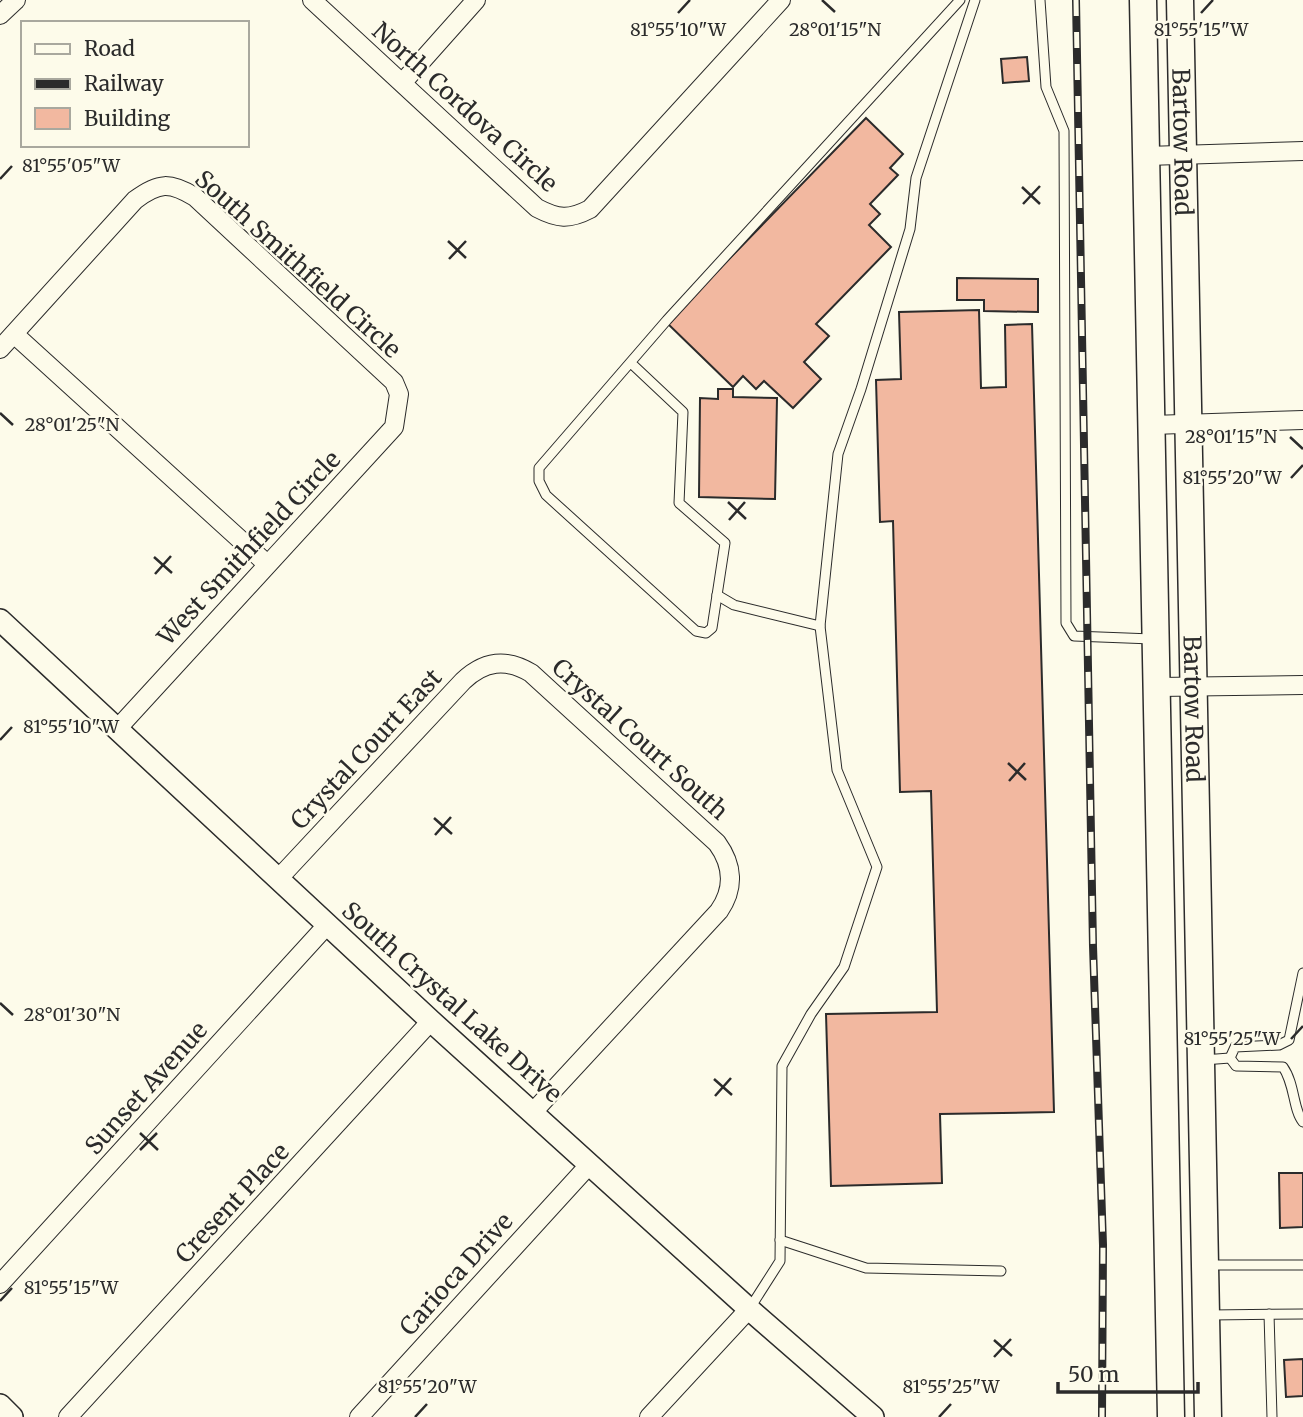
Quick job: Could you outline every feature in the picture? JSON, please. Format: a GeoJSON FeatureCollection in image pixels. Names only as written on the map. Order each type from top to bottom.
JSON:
{"type":"FeatureCollection","features":[{"type":"Feature","properties":{"kind":"main road","name":"Bartow Road"},"geometry":{"type":"LineString","coordinates":[[1143,0],[1171,1417]]}},
{"type":"Feature","properties":{"kind":"main road","name":"Bartow Road"},"geometry":{"type":"LineString","coordinates":[[1180,0],[1208,1417]]}},
{"type":"Feature","properties":{"kind":"street"},"geometry":{"type":"LineString","coordinates":[[0,15],[16,0]]}},
{"type":"Feature","properties":{"kind":"street","name":"North Cordova Circle"},"geometry":{"type":"LineString","coordinates":[[312,0],[537,208],[557,219],[573,217],[590,209],[781,0]]}},
{"type":"Feature","properties":{"kind":"street"},"geometry":{"type":"LineString","coordinates":[[402,82],[476,0]]}},
{"type":"Feature","properties":{"kind":"street"},"geometry":{"type":"LineString","coordinates":[[1147,156],[1303,151]]}},
{"type":"Feature","properties":{"kind":"street","name":"South Smithfield Circle"},"geometry":{"type":"LineString","coordinates":[[14,334],[135,200],[156,187],[175,186],[195,197],[394,382],[399,394]]}},
{"type":"Feature","properties":{"kind":"street"},"geometry":{"type":"LineString","coordinates":[[0,349],[14,334],[267,564]]}},
{"type":"Feature","properties":{"kind":"street","name":"West Smithfield Circle"},"geometry":{"type":"LineString","coordinates":[[117,728],[394,427],[399,394]]}},
{"type":"Feature","properties":{"kind":"street"},"geometry":{"type":"LineString","coordinates":[[1152,425],[1303,420]]}},
{"type":"Feature","properties":{"kind":"street","name":"South Crystal Lake Drive"},"geometry":{"type":"LineString","coordinates":[[0,620],[432,1021],[749,1309],[873,1417]]}},
{"type":"Feature","properties":{"kind":"street","name":"Crystal Court South"},"geometry":{"type":"LineString","coordinates":[[494,663],[515,664],[531,673],[717,843],[727,857],[731,876],[726,901],[719,911],[534,1111]]}},
{"type":"Feature","properties":{"kind":"street","name":"Crystal Court East"},"geometry":{"type":"LineString","coordinates":[[279,878],[463,681],[476,669],[494,663]]}},
{"type":"Feature","properties":{"kind":"street"},"geometry":{"type":"LineString","coordinates":[[1158,687],[1303,685]]}},
{"type":"Feature","properties":{"kind":"street","name":"Sunset Avenue"},"geometry":{"type":"LineString","coordinates":[[0,1283],[328,924]]}},
{"type":"Feature","properties":{"kind":"street","name":"Cresent Place"},"geometry":{"type":"LineString","coordinates":[[68,1417],[432,1021]]}},
{"type":"Feature","properties":{"kind":"street","name":"Carioca Drive"},"geometry":{"type":"LineString","coordinates":[[359,1417],[590,1164]]}},
{"type":"Feature","properties":{"kind":"street"},"geometry":{"type":"LineString","coordinates":[[649,1417],[749,1309]]}},
{"type":"Feature","properties":{"kind":"street"},"geometry":{"type":"LineString","coordinates":[[0,1405],[12,1417]]}},
{"type":"Feature","properties":{"kind":"lane"},"geometry":{"type":"LineString","coordinates":[[632,363],[683,412],[679,503],[725,543],[712,628],[706,633],[696,631],[546,495],[539,481],[539,468],[667,320],[960,0]]}},
{"type":"Feature","properties":{"kind":"lane"},"geometry":{"type":"LineString","coordinates":[[749,1309],[780,1261],[782,1066],[811,1014],[844,967],[877,867],[837,770],[820,626],[838,454],[910,229],[916,178],[975,0]]}},
{"type":"Feature","properties":{"kind":"lane"},"geometry":{"type":"LineString","coordinates":[[1040,0],[1046,87],[1064,131],[1066,624],[1074,636],[1157,640]]}},
{"type":"Feature","properties":{"kind":"lane"},"geometry":{"type":"LineString","coordinates":[[718,595],[734,605],[820,626]]}},
{"type":"Feature","properties":{"kind":"lane"},"geometry":{"type":"LineString","coordinates":[[1230,1058],[1235,1047],[1279,1045],[1289,1040],[1303,973]]}},
{"type":"Feature","properties":{"kind":"lane"},"geometry":{"type":"LineString","coordinates":[[1201,1060],[1230,1058]]}},
{"type":"Feature","properties":{"kind":"lane"},"geometry":{"type":"LineString","coordinates":[[1230,1058],[1236,1066],[1283,1067],[1296,1096],[1297,1112],[1303,1122]]}},
{"type":"Feature","properties":{"kind":"lane"},"geometry":{"type":"LineString","coordinates":[[780,1240],[866,1268],[1001,1271]]}},
{"type":"Feature","properties":{"kind":"lane"},"geometry":{"type":"LineString","coordinates":[[1205,1265],[1303,1265]]}},
{"type":"Feature","properties":{"kind":"lane"},"geometry":{"type":"LineString","coordinates":[[1269,1314],[1272,1417]]}},
{"type":"Feature","properties":{"kind":"lane"},"geometry":{"type":"LineString","coordinates":[[1206,1315],[1303,1314]]}},
{"type":"Feature","properties":{"kind":"building"},"geometry":{"type":"Polygon","coordinates":[[[1027,57],[1029,81],[1003,83],[1001,59],[1027,57]]]}},
{"type":"Feature","properties":{"kind":"building"},"geometry":{"type":"Polygon","coordinates":[[[866,118],[903,154],[890,168],[898,175],[870,204],[880,214],[869,225],[891,247],[816,324],[829,336],[804,362],[821,379],[793,408],[764,381],[756,389],[743,376],[733,387],[667,323],[866,118]]]}},
{"type":"Feature","properties":{"kind":"building"},"geometry":{"type":"Polygon","coordinates":[[[957,278],[1038,279],[1038,312],[984,311],[984,300],[957,300],[957,278]]]}},
{"type":"Feature","properties":{"kind":"building"},"geometry":{"type":"Polygon","coordinates":[[[979,310],[981,388],[1006,387],[1005,325],[1032,324],[1054,1112],[940,1114],[942,1183],[831,1186],[826,1014],[937,1012],[931,791],[900,792],[893,521],[880,522],[876,380],[901,379],[899,312],[979,310]]]}},
{"type":"Feature","properties":{"kind":"building"},"geometry":{"type":"Polygon","coordinates":[[[718,389],[733,389],[733,397],[777,398],[775,499],[699,497],[700,398],[718,399],[718,389]]]}},
{"type":"Feature","properties":{"kind":"building"},"geometry":{"type":"Polygon","coordinates":[[[1279,1173],[1303,1173],[1303,1227],[1280,1228],[1279,1173]]]}},
{"type":"Feature","properties":{"kind":"building"},"geometry":{"type":"Polygon","coordinates":[[[1303,1359],[1303,1396],[1286,1397],[1284,1360],[1303,1359]]]}},
{"type":"Feature","properties":{"kind":"railway"},"geometry":{"type":"LineString","coordinates":[[1076,0],[1093,946],[1103,1245],[1102,1417]]}}]}
